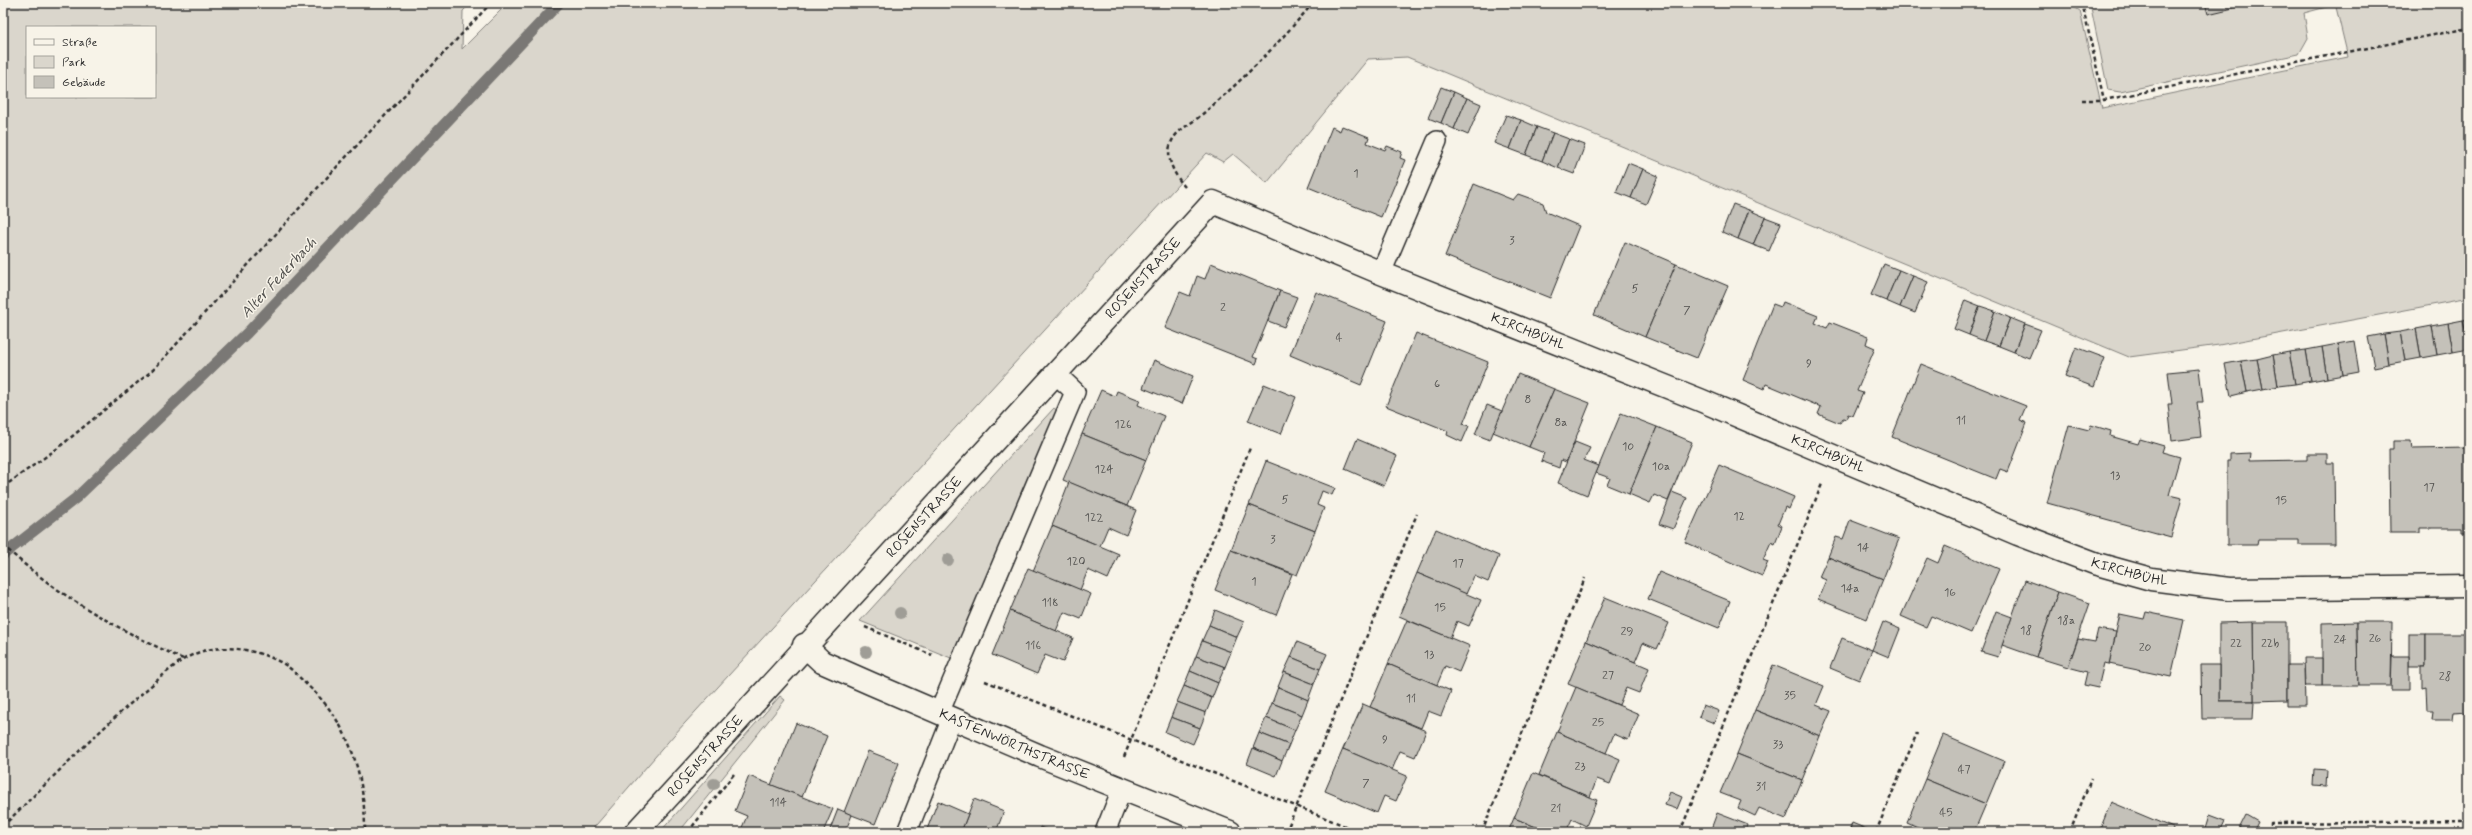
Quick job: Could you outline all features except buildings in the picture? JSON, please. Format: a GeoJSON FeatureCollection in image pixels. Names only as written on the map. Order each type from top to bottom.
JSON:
{"type":"FeatureCollection","features":[{"type":"Feature","properties":{"kind":"street","name":"KIRCHBÜHL"},"geometry":{"type":"LineString","coordinates":[[1210,206],[1381,273],[1834,456],[2018,534],[2097,564],[2151,579],[2229,589],[2469,586]]}},
{"type":"Feature","properties":{"kind":"street","name":"ROSENSTRASSE"},"geometry":{"type":"LineString","coordinates":[[636,832],[804,645],[1210,206]]}},
{"type":"Feature","properties":{"kind":"street","name":"KASTENWÖRTHSTRASSE"},"geometry":{"type":"LineString","coordinates":[[804,645],[822,662],[946,716],[1230,832]]}},
{"type":"Feature","properties":{"kind":"lane"},"geometry":{"type":"LineString","coordinates":[[1381,273],[1437,141]]}},
{"type":"Feature","properties":{"kind":"lane"},"geometry":{"type":"LineString","coordinates":[[907,832],[946,716],[959,668],[1075,392],[1056,374]]}},
{"type":"Feature","properties":{"kind":"lane"},"geometry":{"type":"LineString","coordinates":[[1105,832],[1117,787]]}},
{"type":"Feature","properties":{"kind":"path"},"geometry":{"type":"LineString","coordinates":[[3,488],[58,448],[154,369],[332,172],[491,3]]}},
{"type":"Feature","properties":{"kind":"path"},"geometry":{"type":"LineString","coordinates":[[1210,206],[1178,179],[1169,158],[1170,147],[1176,133],[1237,85],[1313,3]]}},
{"type":"Feature","properties":{"kind":"path"},"geometry":{"type":"LineString","coordinates":[[2082,3],[2104,100]]}},
{"type":"Feature","properties":{"kind":"path"},"geometry":{"type":"LineString","coordinates":[[2082,100],[2104,100],[2469,28]]}},
{"type":"Feature","properties":{"kind":"path"},"geometry":{"type":"LineString","coordinates":[[1117,787],[1131,739],[1250,448]]}},
{"type":"Feature","properties":{"kind":"path"},"geometry":{"type":"LineString","coordinates":[[1680,832],[1834,456]]}},
{"type":"Feature","properties":{"kind":"path"},"geometry":{"type":"LineString","coordinates":[[1286,832],[1417,514]]}},
{"type":"Feature","properties":{"kind":"path"},"geometry":{"type":"LineString","coordinates":[[3,546],[17,559],[90,610],[183,659]]}},
{"type":"Feature","properties":{"kind":"path"},"geometry":{"type":"LineString","coordinates":[[1482,832],[1585,578]]}},
{"type":"Feature","properties":{"kind":"path"},"geometry":{"type":"LineString","coordinates":[[838,609],[853,622],[959,668],[1360,832]]}},
{"type":"Feature","properties":{"kind":"path"},"geometry":{"type":"LineString","coordinates":[[3,826],[111,721],[183,659],[200,651],[220,648],[254,652],[286,666],[312,689],[334,715],[350,744],[361,779],[365,832]]}},
{"type":"Feature","properties":{"kind":"path"},"geometry":{"type":"LineString","coordinates":[[1876,832],[1917,733]]}},
{"type":"Feature","properties":{"kind":"path"},"geometry":{"type":"LineString","coordinates":[[2070,832],[2091,779]]}},
{"type":"Feature","properties":{"kind":"path"},"geometry":{"type":"LineString","coordinates":[[2271,832],[2271,824],[2469,821]]}},
{"type":"Feature","properties":{"kind":"green space"},"geometry":{"type":"Polygon","coordinates":[[[3,3],[471,3],[463,11],[462,49],[508,3],[2068,3],[2080,11],[2102,108],[2348,57],[2335,3],[2469,3],[2469,298],[2219,345],[2129,357],[1407,57],[1368,59],[1267,183],[1233,154],[1223,162],[1207,153],[674,735],[590,832],[3,832],[3,3]]]}},
{"type":"Feature","properties":{"kind":"green space"},"geometry":{"type":"Polygon","coordinates":[[[2090,3],[2334,3],[2334,5],[2304,13],[2308,38],[2299,54],[2120,92],[2108,90],[2090,3]]]}},
{"type":"Feature","properties":{"kind":"green space"},"geometry":{"type":"Polygon","coordinates":[[[1054,408],[1060,413],[956,660],[860,621],[1054,408]]]}},
{"type":"Feature","properties":{"kind":"green space"},"geometry":{"type":"Polygon","coordinates":[[[780,696],[785,700],[679,832],[660,832],[780,696]]]}},
{"type":"Feature","properties":{"kind":"waterway","name":"Alter Federbach"},"geometry":{"type":"LineString","coordinates":[[3,555],[76,498],[247,333],[559,3]]}}]}
